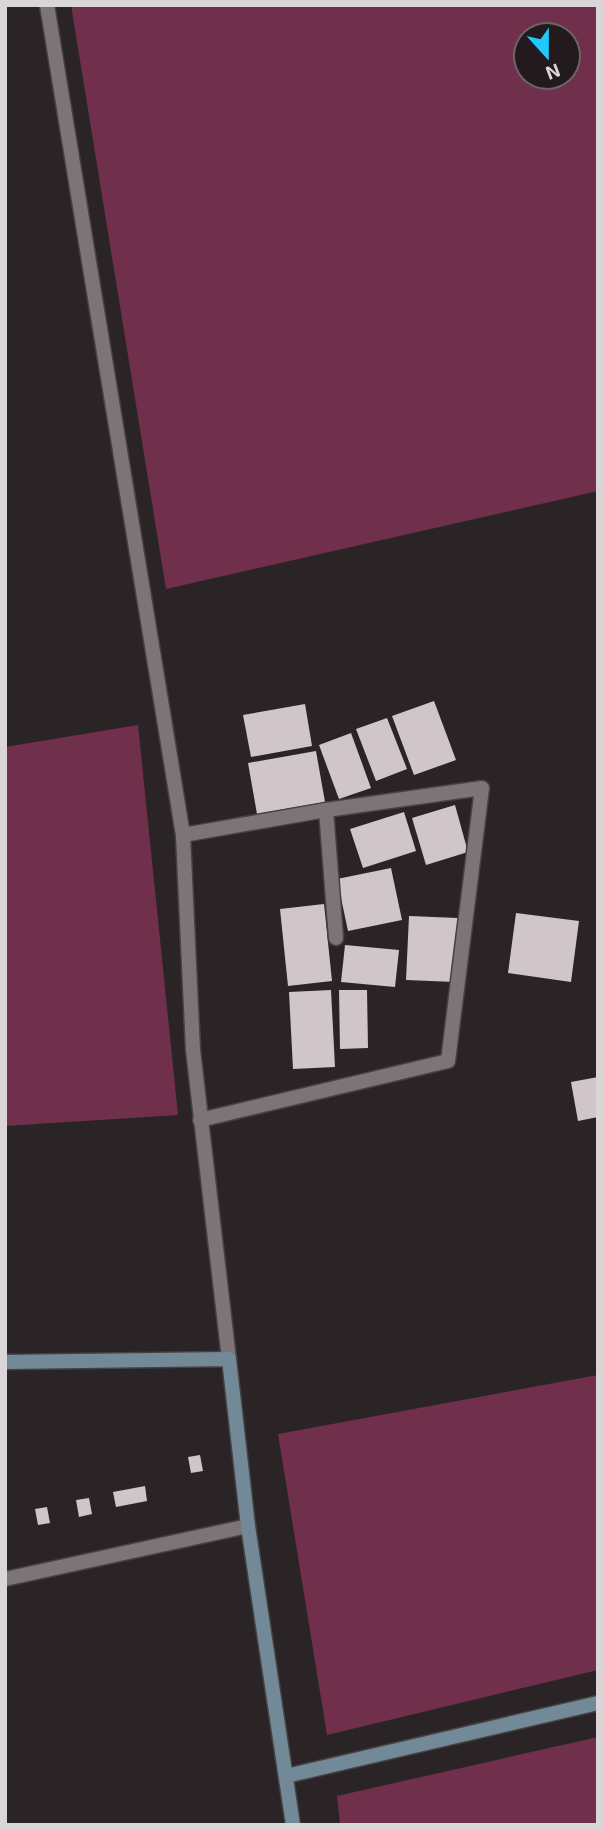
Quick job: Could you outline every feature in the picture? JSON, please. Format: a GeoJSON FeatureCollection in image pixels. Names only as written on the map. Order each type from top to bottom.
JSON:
{"type":"FeatureCollection","features":[{"type":"Feature","properties":{"kind":"street"},"geometry":{"type":"LineString","coordinates":[[47,5],[183,835],[193,1050],[200,1120],[248,1526],[293,1825]]}},
{"type":"Feature","properties":{"kind":"street"},"geometry":{"type":"LineString","coordinates":[[183,835],[326,810],[482,788],[448,1061],[200,1120]]}},
{"type":"Feature","properties":{"kind":"street"},"geometry":{"type":"LineString","coordinates":[[326,810],[335,938]]}},
{"type":"Feature","properties":{"kind":"street"},"geometry":{"type":"LineString","coordinates":[[5,1362],[229,1359]]}},
{"type":"Feature","properties":{"kind":"street"},"geometry":{"type":"LineString","coordinates":[[5,1579],[248,1526]]}},
{"type":"Feature","properties":{"kind":"street"},"geometry":{"type":"LineString","coordinates":[[286,1776],[598,1703]]}},
{"type":"Feature","properties":{"kind":"shaded area"},"geometry":{"type":"Polygon","coordinates":[[[71,5],[598,5],[598,491],[166,589],[71,5]]]}},
{"type":"Feature","properties":{"kind":"shaded area"},"geometry":{"type":"Polygon","coordinates":[[[138,725],[178,1115],[5,1126],[5,747],[138,725]]]}},
{"type":"Feature","properties":{"kind":"shaded area"},"geometry":{"type":"Polygon","coordinates":[[[598,1375],[598,1670],[327,1735],[278,1434],[598,1375]]]}},
{"type":"Feature","properties":{"kind":"shaded area"},"geometry":{"type":"Polygon","coordinates":[[[598,1737],[598,1825],[340,1825],[337,1796],[598,1737]]]}},
{"type":"Feature","properties":{"kind":"building"},"geometry":{"type":"Polygon","coordinates":[[[434,701],[456,760],[414,775],[392,716],[434,701]]]}},
{"type":"Feature","properties":{"kind":"building"},"geometry":{"type":"Polygon","coordinates":[[[305,704],[312,746],[251,757],[243,715],[305,704]]]}},
{"type":"Feature","properties":{"kind":"building"},"geometry":{"type":"Polygon","coordinates":[[[387,718],[407,769],[376,781],[356,729],[387,718]]]}},
{"type":"Feature","properties":{"kind":"building"},"geometry":{"type":"Polygon","coordinates":[[[351,733],[371,788],[339,799],[319,745],[351,733]]]}},
{"type":"Feature","properties":{"kind":"building"},"geometry":{"type":"Polygon","coordinates":[[[316,751],[325,802],[257,814],[248,763],[316,751]]]}},
{"type":"Feature","properties":{"kind":"building"},"geometry":{"type":"Polygon","coordinates":[[[455,805],[468,852],[426,865],[412,818],[455,805]]]}},
{"type":"Feature","properties":{"kind":"building"},"geometry":{"type":"Polygon","coordinates":[[[404,812],[416,851],[363,868],[350,829],[404,812]]]}},
{"type":"Feature","properties":{"kind":"building"},"geometry":{"type":"Polygon","coordinates":[[[391,868],[402,920],[348,931],[337,879],[391,868]]]}},
{"type":"Feature","properties":{"kind":"building"},"geometry":{"type":"Polygon","coordinates":[[[324,904],[332,981],[288,986],[280,909],[324,904]]]}},
{"type":"Feature","properties":{"kind":"building"},"geometry":{"type":"Polygon","coordinates":[[[516,913],[579,921],[571,982],[508,973],[516,913]]]}},
{"type":"Feature","properties":{"kind":"building"},"geometry":{"type":"Polygon","coordinates":[[[409,916],[458,918],[455,982],[406,980],[409,916]]]}},
{"type":"Feature","properties":{"kind":"building"},"geometry":{"type":"Polygon","coordinates":[[[345,945],[399,950],[395,987],[341,982],[345,945]]]}},
{"type":"Feature","properties":{"kind":"building"},"geometry":{"type":"Polygon","coordinates":[[[331,990],[335,1067],[293,1069],[289,992],[331,990]]]}},
{"type":"Feature","properties":{"kind":"building"},"geometry":{"type":"Polygon","coordinates":[[[339,990],[367,990],[368,1048],[340,1049],[339,990]]]}},
{"type":"Feature","properties":{"kind":"building"},"geometry":{"type":"Polygon","coordinates":[[[598,1077],[598,1117],[578,1121],[571,1082],[598,1077]]]}},
{"type":"Feature","properties":{"kind":"building"},"geometry":{"type":"Polygon","coordinates":[[[200,1455],[203,1471],[191,1473],[188,1457],[200,1455]]]}},
{"type":"Feature","properties":{"kind":"building"},"geometry":{"type":"Polygon","coordinates":[[[145,1486],[147,1501],[116,1507],[113,1492],[145,1486]]]}},
{"type":"Feature","properties":{"kind":"building"},"geometry":{"type":"Polygon","coordinates":[[[89,1498],[92,1514],[79,1517],[76,1500],[89,1498]]]}},
{"type":"Feature","properties":{"kind":"building"},"geometry":{"type":"Polygon","coordinates":[[[47,1507],[50,1523],[38,1525],[35,1509],[47,1507]]]}}]}
